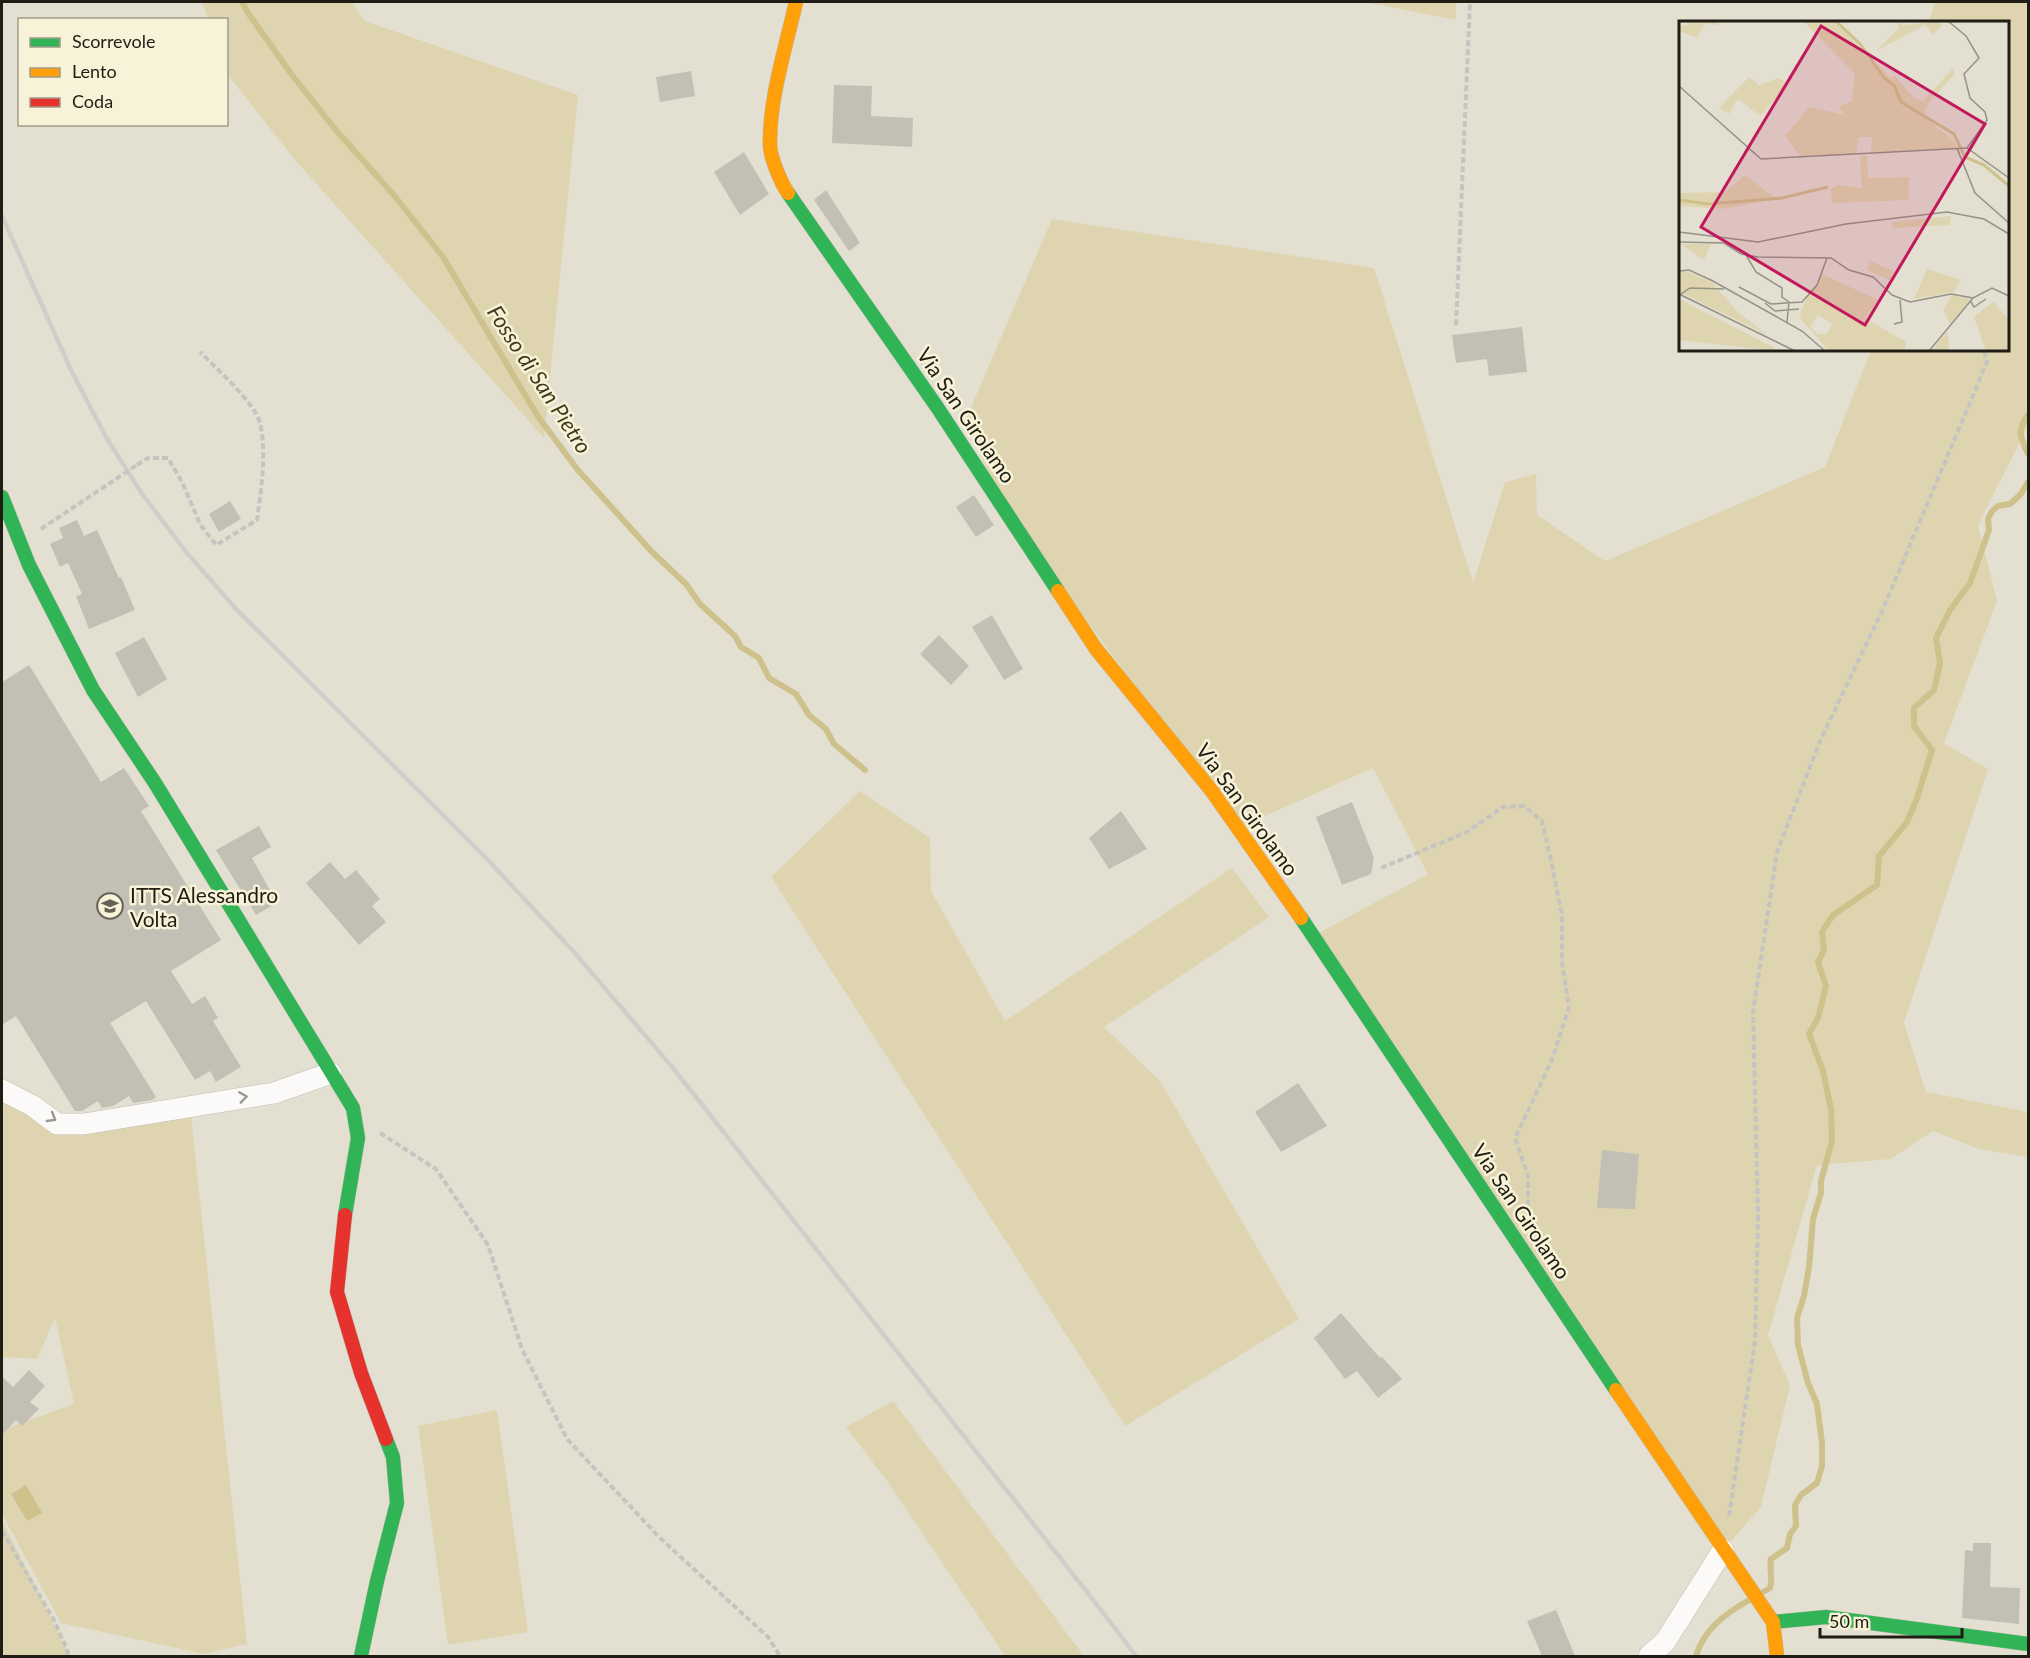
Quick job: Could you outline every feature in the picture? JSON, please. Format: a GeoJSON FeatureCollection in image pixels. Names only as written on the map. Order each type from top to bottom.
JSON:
{"type":"FeatureCollection","features":[{"type":"Feature","properties":{"kind":"street","name":"Via San Girolamo"},"geometry":{"type":"LineString","coordinates":[[796,2],[772,111],[770,148],[784,187],[937,406],[1096,650],[1211,790],[1313,936],[1773,1622]]}},
{"type":"Feature","properties":{"kind":"street"},"geometry":{"type":"LineString","coordinates":[[2,497],[29,565],[93,690],[155,783],[353,1108],[358,1138],[346,1204],[337,1292],[361,1373],[393,1457],[397,1503],[361,1656]]}},
{"type":"Feature","properties":{"kind":"street"},"geometry":{"type":"LineString","coordinates":[[2,1090],[33,1106],[57,1124],[84,1124],[274,1093],[331,1073]]}},
{"type":"Feature","properties":{"kind":"street"},"geometry":{"type":"LineString","coordinates":[[1649,1656],[1665,1642],[1723,1550]]}},
{"type":"Feature","properties":{"kind":"street"},"geometry":{"type":"LineString","coordinates":[[1777,1656],[1773,1622],[1826,1617],[2028,1644]]}},
{"type":"Feature","properties":{"kind":"path"},"geometry":{"type":"LineString","coordinates":[[1456,325],[1470,2]]}},
{"type":"Feature","properties":{"kind":"path"},"geometry":{"type":"LineString","coordinates":[[1729,1517],[1755,1341],[1758,1215],[1753,1012],[1777,852],[1820,741],[1883,609],[1987,362],[1984,351]]}},
{"type":"Feature","properties":{"kind":"path"},"geometry":{"type":"LineString","coordinates":[[20,543],[148,458],[168,459],[183,484],[200,524],[216,544],[224,542],[257,520],[263,471],[260,421],[238,389],[200,352]]}},
{"type":"Feature","properties":{"kind":"path"},"geometry":{"type":"LineString","coordinates":[[1381,868],[1467,832],[1503,807],[1524,806],[1542,821],[1562,916],[1562,963],[1569,1007],[1552,1060],[1515,1138],[1528,1176],[1528,1204],[1505,1223]]}},
{"type":"Feature","properties":{"kind":"path"},"geometry":{"type":"LineString","coordinates":[[353,1108],[380,1133],[436,1169],[488,1245],[522,1349],[567,1439],[660,1538],[768,1637],[780,1656]]}},
{"type":"Feature","properties":{"kind":"path"},"geometry":{"type":"LineString","coordinates":[[2,1531],[54,1620],[68,1652],[66,1656]]}},
{"type":"Feature","properties":{"kind":"shaded area"},"geometry":{"type":"Polygon","coordinates":[[[202,2],[352,2],[365,21],[578,95],[544,438],[295,160],[228,75],[228,18],[208,18],[202,2]]]}},
{"type":"Feature","properties":{"kind":"shaded area"},"geometry":{"type":"Polygon","coordinates":[[[1364,2],[1456,2],[1456,20],[1364,2]]]}},
{"type":"Feature","properties":{"kind":"shaded area"},"geometry":{"type":"Polygon","coordinates":[[[1935,2],[2028,2],[2028,426],[1978,525],[1997,601],[1944,743],[1988,769],[1904,1023],[1926,1092],[2028,1112],[2028,1157],[1979,1149],[1933,1131],[1891,1159],[1817,1165],[1768,1335],[1790,1385],[1761,1507],[1723,1550],[1313,936],[1428,874],[1373,768],[1238,828],[999,500],[966,419],[1052,219],[1374,268],[1473,583],[1505,482],[1536,474],[1537,515],[1605,561],[1825,467],[1871,351],[2009,351],[2009,21],[1929,21],[1935,2]]]}},
{"type":"Feature","properties":{"kind":"shaded area"},"geometry":{"type":"Polygon","coordinates":[[[860,791],[930,838],[931,891],[1005,1021],[1232,868],[1269,917],[1104,1027],[1160,1081],[1299,1319],[1125,1426],[771,877],[860,791]]]}},
{"type":"Feature","properties":{"kind":"shaded area"},"geometry":{"type":"Polygon","coordinates":[[[2,1090],[57,1124],[190,1106],[247,1644],[204,1654],[61,1623],[2,1514],[2,1430],[74,1404],[55,1318],[37,1359],[2,1357],[2,1090]]]}},
{"type":"Feature","properties":{"kind":"shaded area"},"geometry":{"type":"Polygon","coordinates":[[[893,1401],[1084,1656],[1005,1656],[887,1481],[846,1427],[893,1401]]]}},
{"type":"Feature","properties":{"kind":"shaded area"},"geometry":{"type":"Polygon","coordinates":[[[497,1410],[528,1632],[448,1645],[418,1426],[497,1410]]]}},
{"type":"Feature","properties":{"kind":"shaded area"},"geometry":{"type":"Polygon","coordinates":[[[26,1485],[42,1513],[27,1521],[11,1494],[26,1485]]]}},
{"type":"Feature","properties":{"kind":"shaded area"},"geometry":{"type":"Polygon","coordinates":[[[2,1520],[68,1652],[65,1656],[2,1656],[2,1520]]]}},
{"type":"Feature","properties":{"kind":"building"},"geometry":{"type":"Polygon","coordinates":[[[691,71],[695,96],[660,102],[656,77],[691,71]]]}},
{"type":"Feature","properties":{"kind":"building"},"geometry":{"type":"Polygon","coordinates":[[[834,85],[872,86],[871,116],[913,118],[912,147],[832,143],[834,85]]]}},
{"type":"Feature","properties":{"kind":"building"},"geometry":{"type":"Polygon","coordinates":[[[744,152],[769,194],[740,215],[714,172],[744,152]]]}},
{"type":"Feature","properties":{"kind":"building"},"geometry":{"type":"Polygon","coordinates":[[[826,190],[860,243],[849,251],[814,200],[826,190]]]}},
{"type":"Feature","properties":{"kind":"building"},"geometry":{"type":"Polygon","coordinates":[[[1522,327],[1527,372],[1489,376],[1487,359],[1456,363],[1452,335],[1522,327]]]}},
{"type":"Feature","properties":{"kind":"building"},"geometry":{"type":"Polygon","coordinates":[[[974,495],[994,525],[976,537],[956,507],[974,495]]]}},
{"type":"Feature","properties":{"kind":"building"},"geometry":{"type":"Polygon","coordinates":[[[230,501],[241,519],[219,532],[209,514],[230,501]]]}},
{"type":"Feature","properties":{"kind":"building"},"geometry":{"type":"Polygon","coordinates":[[[77,520],[84,536],[97,530],[135,610],[89,629],[76,596],[82,594],[68,563],[60,567],[50,544],[63,538],[59,528],[77,520]]]}},
{"type":"Feature","properties":{"kind":"building"},"geometry":{"type":"Polygon","coordinates":[[[992,615],[1023,669],[1004,680],[972,627],[992,615]]]}},
{"type":"Feature","properties":{"kind":"building"},"geometry":{"type":"Polygon","coordinates":[[[939,635],[969,666],[951,685],[920,654],[939,635]]]}},
{"type":"Feature","properties":{"kind":"building"},"geometry":{"type":"Polygon","coordinates":[[[144,637],[167,679],[138,697],[115,653],[144,637]]]}},
{"type":"Feature","properties":{"kind":"building","name":"ITTS Alessandro Volta"},"geometry":{"type":"Polygon","coordinates":[[[29,665],[101,782],[124,768],[149,806],[141,811],[221,940],[171,971],[192,1004],[205,996],[218,1018],[213,1021],[241,1067],[216,1082],[210,1071],[195,1080],[146,1001],[110,1023],[156,1097],[152,1100],[133,1103],[129,1096],[113,1106],[102,1108],[98,1101],[82,1111],[75,1111],[16,1016],[2,1025],[2,682],[29,665]]]}},
{"type":"Feature","properties":{"kind":"building"},"geometry":{"type":"Polygon","coordinates":[[[1352,802],[1374,858],[1371,874],[1342,885],[1316,817],[1352,802]]]}},
{"type":"Feature","properties":{"kind":"building"},"geometry":{"type":"Polygon","coordinates":[[[1121,811],[1147,849],[1109,869],[1089,838],[1121,811]]]}},
{"type":"Feature","properties":{"kind":"building"},"geometry":{"type":"Polygon","coordinates":[[[259,826],[271,847],[252,858],[277,903],[256,915],[216,850],[259,826]]]}},
{"type":"Feature","properties":{"kind":"building"},"geometry":{"type":"Polygon","coordinates":[[[330,862],[345,879],[356,870],[380,899],[372,906],[386,922],[359,945],[306,883],[330,862]]]}},
{"type":"Feature","properties":{"kind":"building"},"geometry":{"type":"Polygon","coordinates":[[[1298,1083],[1327,1126],[1281,1152],[1255,1112],[1298,1083]]]}},
{"type":"Feature","properties":{"kind":"building"},"geometry":{"type":"Polygon","coordinates":[[[1602,1150],[1639,1154],[1635,1209],[1597,1208],[1602,1150]]]}},
{"type":"Feature","properties":{"kind":"building"},"geometry":{"type":"Polygon","coordinates":[[[1341,1313],[1380,1358],[1382,1357],[1402,1379],[1378,1398],[1357,1371],[1345,1379],[1314,1338],[1341,1313]]]}},
{"type":"Feature","properties":{"kind":"building"},"geometry":{"type":"Polygon","coordinates":[[[29,1370],[45,1386],[30,1402],[39,1409],[22,1426],[16,1420],[2,1435],[2,1376],[13,1387],[29,1370]]]}},
{"type":"Feature","properties":{"kind":"building"},"geometry":{"type":"Polygon","coordinates":[[[1973,1543],[1991,1543],[1990,1587],[2020,1588],[2019,1624],[1962,1618],[1965,1550],[1973,1551],[1973,1543]]]}},
{"type":"Feature","properties":{"kind":"building"},"geometry":{"type":"Polygon","coordinates":[[[1556,1610],[1575,1656],[1542,1656],[1527,1621],[1556,1610]]]}},
{"type":"Feature","properties":{"kind":"waterway","name":"Fosso di San Pietro"},"geometry":{"type":"LineString","coordinates":[[242,2],[292,75],[443,257],[537,415],[577,469],[653,553],[686,584],[700,604],[735,636],[741,647],[759,658],[769,678],[796,694],[809,715],[826,729],[834,744],[865,770]]}},
{"type":"Feature","properties":{"kind":"waterway"},"geometry":{"type":"LineString","coordinates":[[2028,415],[2021,430],[2028,454]]}},
{"type":"Feature","properties":{"kind":"waterway"},"geometry":{"type":"LineString","coordinates":[[1763,1592],[1771,1585],[1771,1559],[1787,1548],[1790,1534],[1796,1526],[1795,1505],[1801,1495],[1817,1483],[1822,1466],[1822,1443],[1817,1404],[1808,1383],[1798,1345],[1797,1318],[1809,1267],[1813,1219],[1832,1141],[1831,1109],[1823,1071],[1809,1034],[1818,1018],[1826,986],[1818,962],[1824,950],[1822,932],[1833,915],[1877,885],[1879,856],[1907,822],[1932,750],[1914,726],[1914,708],[1934,690],[1940,663],[1936,638],[1950,610],[1970,583],[1989,530],[1988,519],[1992,511],[1998,506],[2010,504],[2021,494],[2028,482]]}},
{"type":"Feature","properties":{"kind":"waterway"},"geometry":{"type":"LineString","coordinates":[[1696,1656],[1710,1630],[1749,1600]]}},
{"type":"Feature","properties":{"kind":"railway"},"geometry":{"type":"LineString","coordinates":[[2,216],[71,370],[106,437],[142,494],[187,553],[236,609],[486,858],[574,952],[673,1068],[1136,1656]]}},
{"type":"Feature","properties":{"kind":"traffic: fast"},"geometry":{"type":"LineString","coordinates":[[788,193],[937,407],[1058,591]]}},
{"type":"Feature","properties":{"kind":"traffic: fast"},"geometry":{"type":"LineString","coordinates":[[2,497],[29,565],[93,690],[155,783],[353,1108],[358,1138],[345,1215]]}},
{"type":"Feature","properties":{"kind":"traffic: fast"},"geometry":{"type":"LineString","coordinates":[[1301,918],[1616,1390]]}},
{"type":"Feature","properties":{"kind":"traffic: fast"},"geometry":{"type":"LineString","coordinates":[[361,1656],[397,1503],[393,1457],[386,1439]]}},
{"type":"Feature","properties":{"kind":"traffic: fast"},"geometry":{"type":"LineString","coordinates":[[1773,1622],[1826,1617],[2028,1644]]}},
{"type":"Feature","properties":{"kind":"traffic: slow"},"geometry":{"type":"LineString","coordinates":[[788,193],[779,177],[772,156],[770,127],[779,73],[796,2]]}},
{"type":"Feature","properties":{"kind":"traffic: slow"},"geometry":{"type":"LineString","coordinates":[[1058,591],[1096,649],[1211,790],[1301,918]]}},
{"type":"Feature","properties":{"kind":"traffic: slow"},"geometry":{"type":"LineString","coordinates":[[1616,1390],[1773,1622],[1777,1656]]}},
{"type":"Feature","properties":{"kind":"traffic: jam"},"geometry":{"type":"LineString","coordinates":[[345,1215],[337,1292],[361,1373],[386,1439]]}},
{"type":"Feature","properties":{"kind":"place","name":"ITTS Alessandro Volta"},"geometry":{"type":"Point","coordinates":[110,906]}}]}
